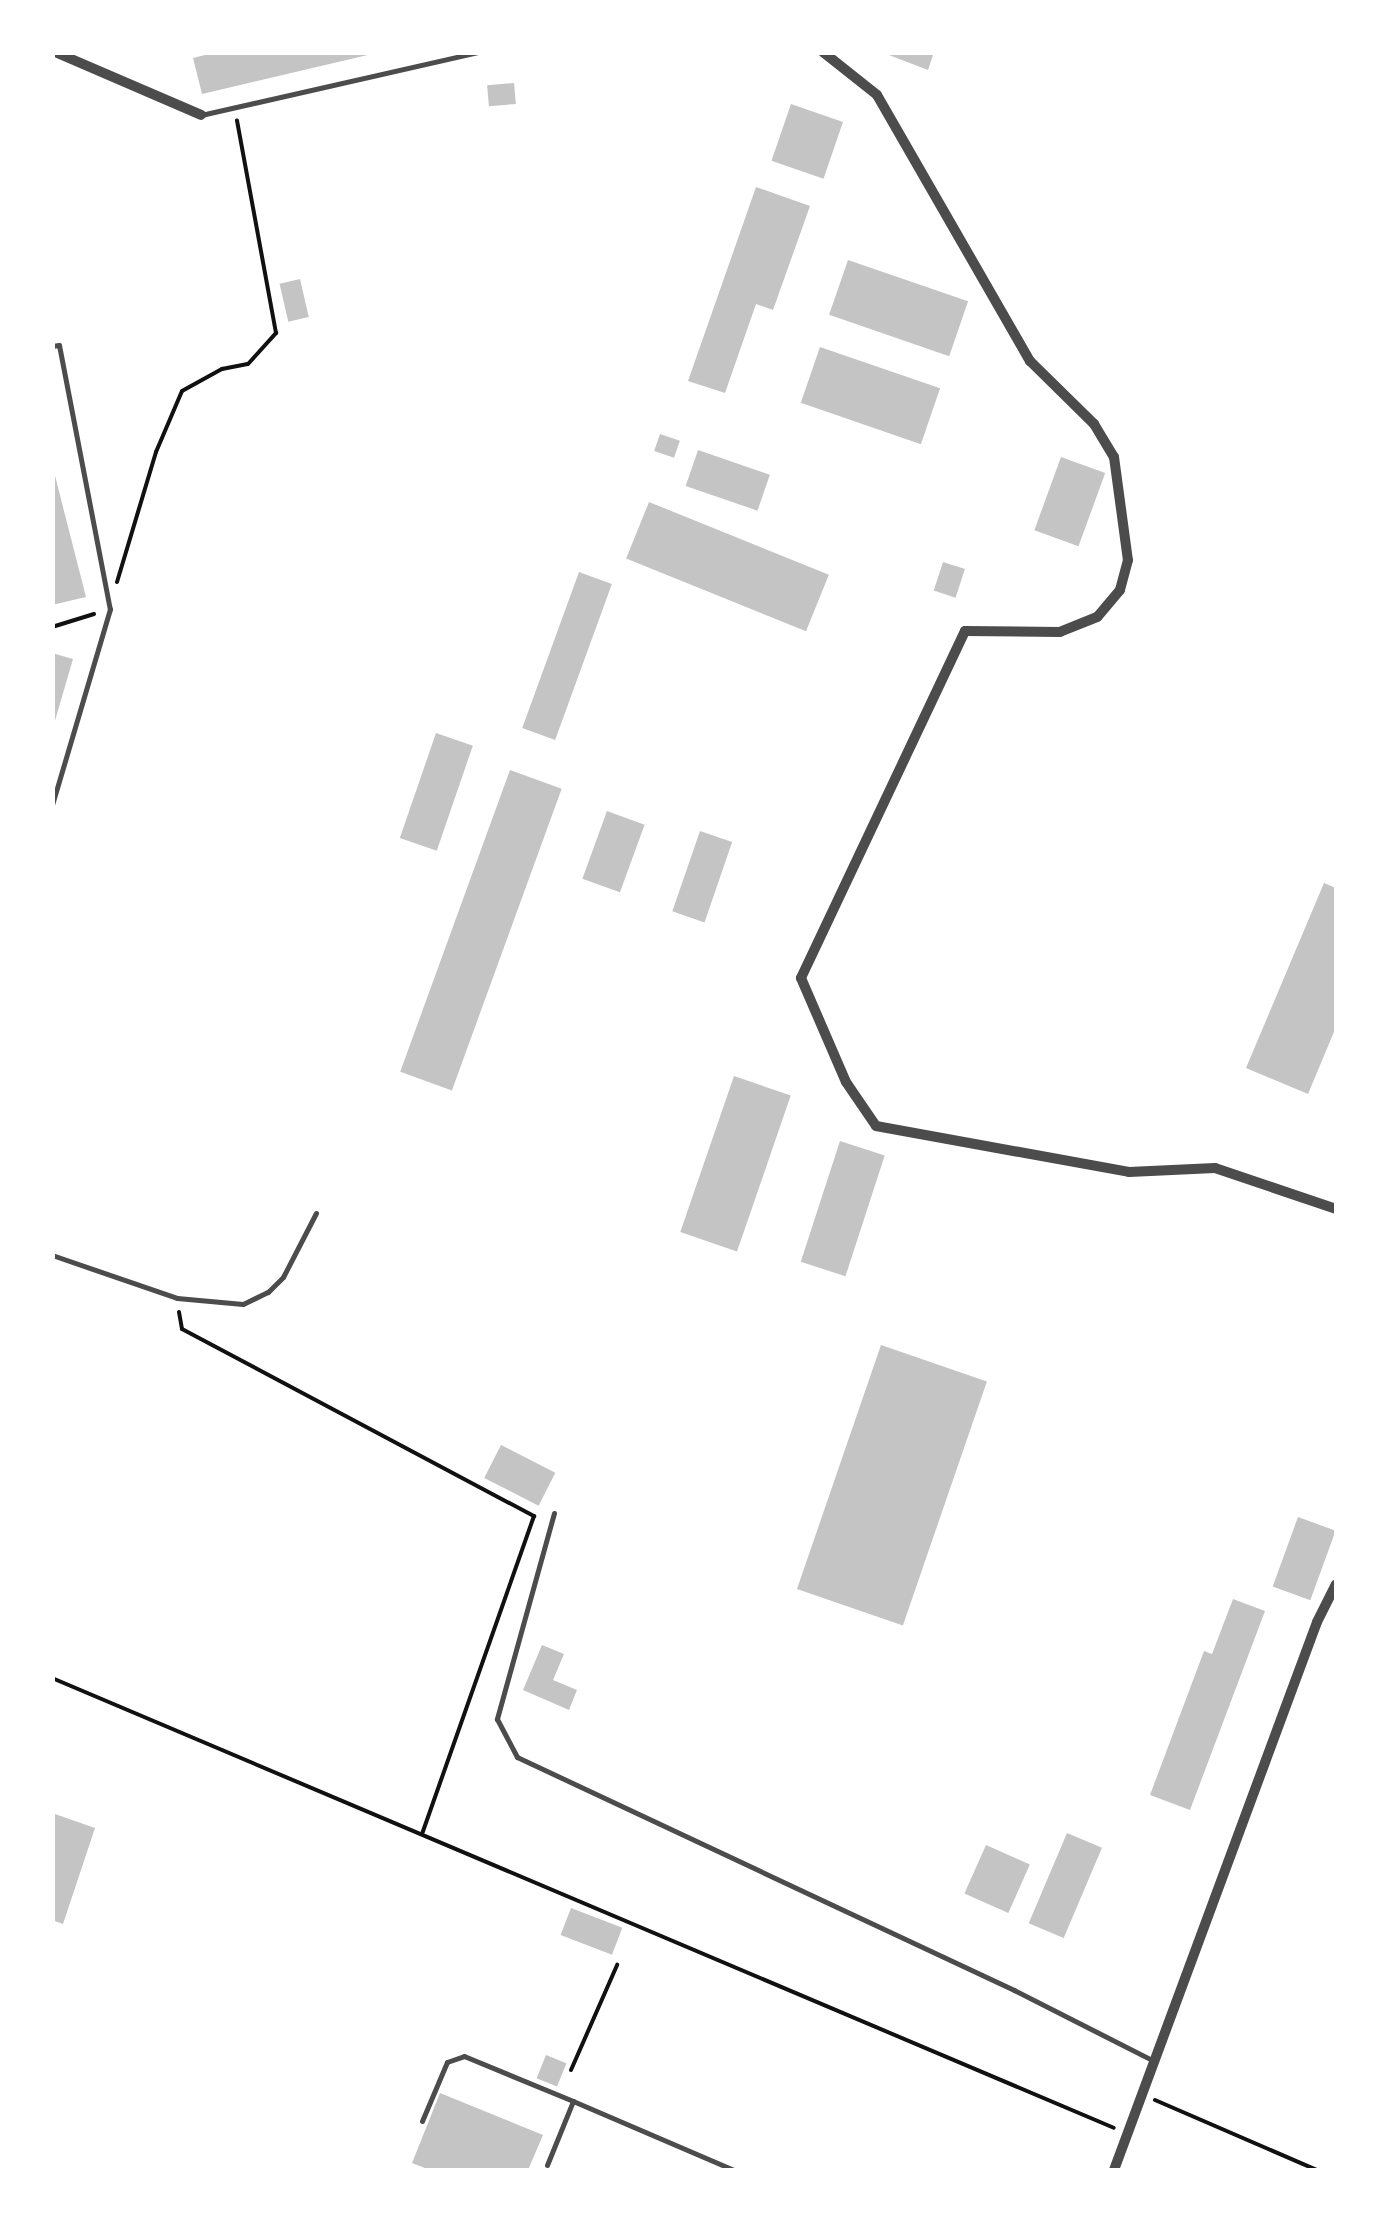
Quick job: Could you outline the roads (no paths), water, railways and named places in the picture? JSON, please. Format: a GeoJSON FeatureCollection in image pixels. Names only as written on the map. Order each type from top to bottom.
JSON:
{"type":"FeatureCollection","features":[{"type":"Feature","properties":{"kind":"street"},"geometry":{"type":"LineString","coordinates":[[55,52],[201,115]]}},
{"type":"Feature","properties":{"kind":"street"},"geometry":{"type":"LineString","coordinates":[[823,52],[877,94],[1030,361],[1094,424],[1114,458],[1128,560],[1120,590],[1097,617],[1060,632],[964,631],[800,978],[846,1082],[876,1126],[1128,1172],[1216,1168],[1336,1209]]}},
{"type":"Feature","properties":{"kind":"street"},"geometry":{"type":"LineString","coordinates":[[1114,2170],[1152,2060],[1318,1622],[1336,1584]]}},
{"type":"Feature","properties":{"kind":"lane"},"geometry":{"type":"LineString","coordinates":[[201,115],[479,52]]}},
{"type":"Feature","properties":{"kind":"lane"},"geometry":{"type":"LineString","coordinates":[[52,346],[59,345],[110,609],[52,804]]}},
{"type":"Feature","properties":{"kind":"lane"},"geometry":{"type":"LineString","coordinates":[[52,1255],[176,1298],[243,1304],[268,1292],[283,1277],[316,1213]]}},
{"type":"Feature","properties":{"kind":"lane"},"geometry":{"type":"LineString","coordinates":[[554,1513],[496,1720],[517,1756],[1152,2060]]}},
{"type":"Feature","properties":{"kind":"lane"},"geometry":{"type":"LineString","coordinates":[[422,2121],[447,2062],[464,2056],[734,2170]]}},
{"type":"Feature","properties":{"kind":"lane"},"geometry":{"type":"LineString","coordinates":[[547,2165],[572,2101]]}}]}
